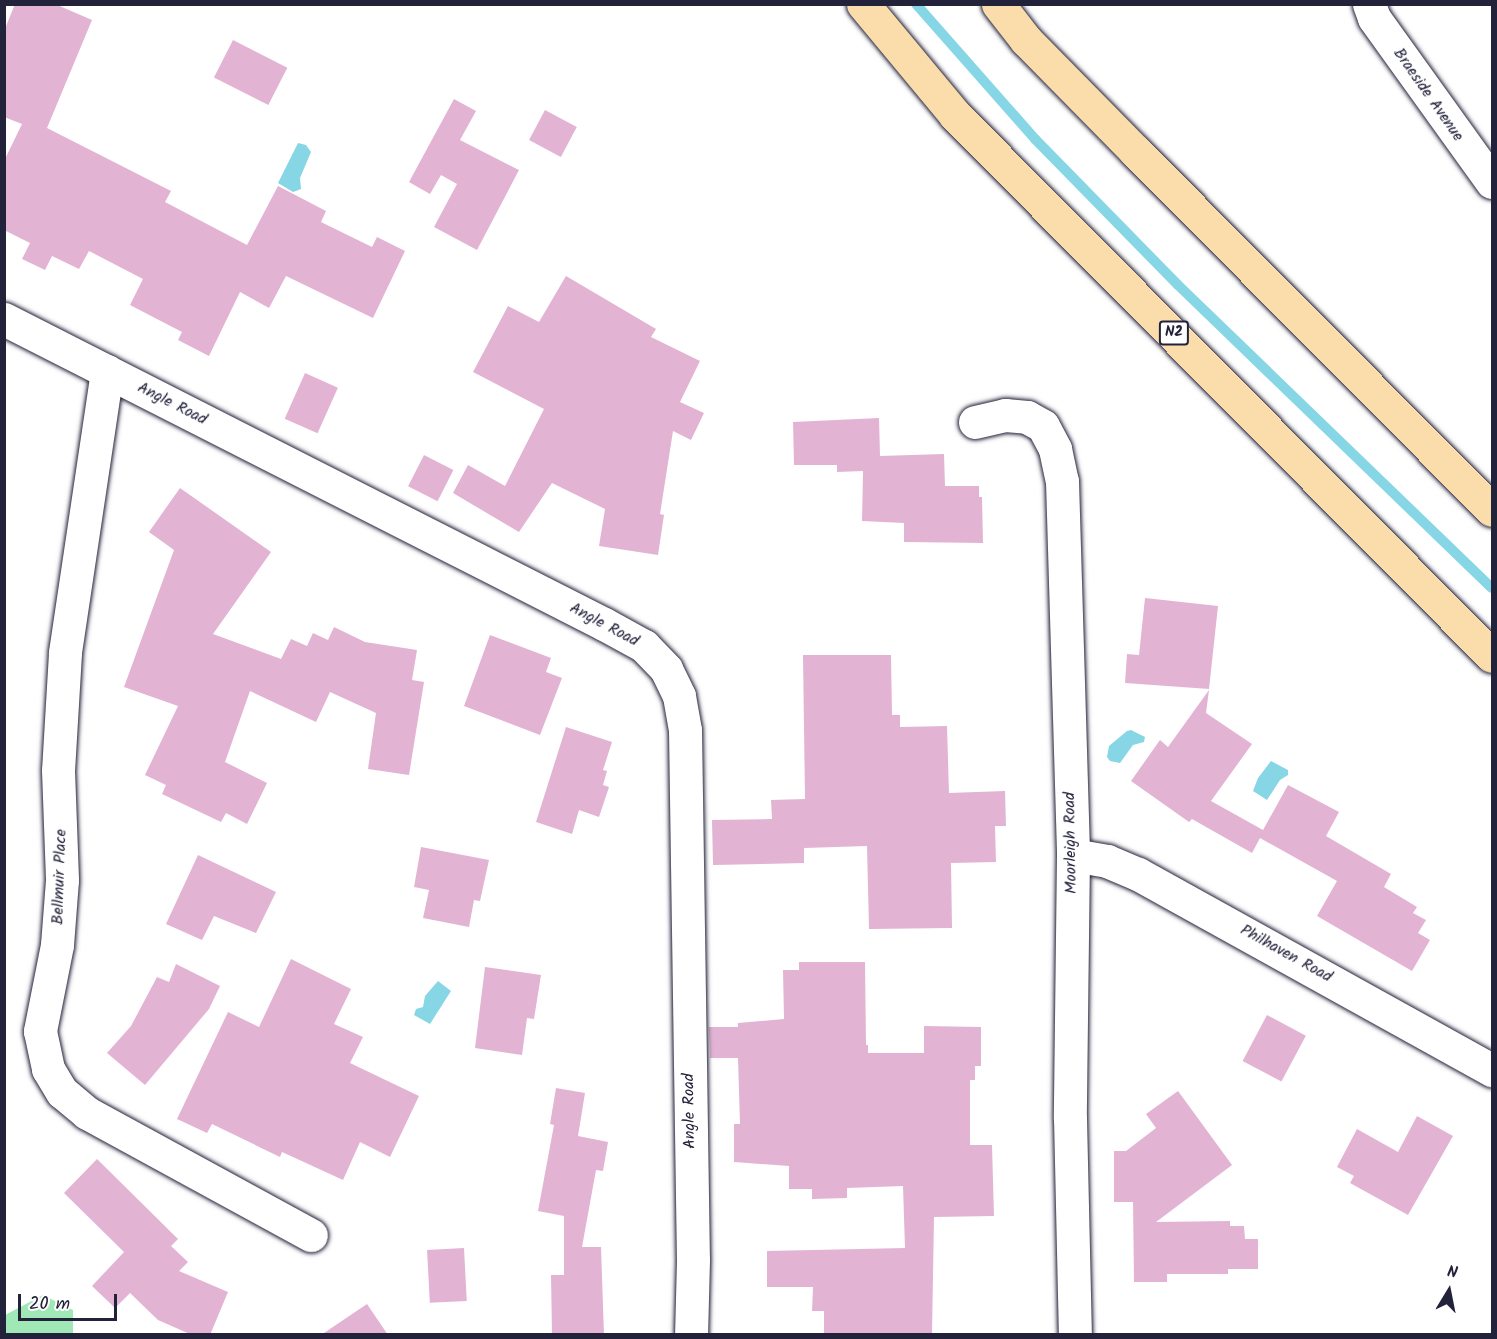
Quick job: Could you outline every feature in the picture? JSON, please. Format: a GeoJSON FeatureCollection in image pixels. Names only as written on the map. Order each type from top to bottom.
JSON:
{"type":"FeatureCollection","features":[{"type":"Feature","properties":{"kind":"highway","name":"N2"},"geometry":{"type":"LineString","coordinates":[[862,4],[955,115],[1492,656]]}},
{"type":"Feature","properties":{"kind":"highway"},"geometry":{"type":"LineString","coordinates":[[998,4],[1026,40],[1492,510]]}},
{"type":"Feature","properties":{"kind":"street","name":"Braeside Avenue"},"geometry":{"type":"LineString","coordinates":[[1368,4],[1374,18],[1492,182]]}},
{"type":"Feature","properties":{"kind":"street","name":"Angle Road"},"geometry":{"type":"LineString","coordinates":[[4,320],[603,624],[644,646],[666,669],[679,696],[685,730],[693,1260],[691,1335]]}},
{"type":"Feature","properties":{"kind":"street","name":"Bellmuir Place"},"geometry":{"type":"LineString","coordinates":[[106,371],[65,653],[58,770],[62,880],[57,945],[39,1031],[48,1070],[62,1092],[87,1113],[311,1235]]}},
{"type":"Feature","properties":{"kind":"street","name":"Moorleigh Road"},"geometry":{"type":"LineString","coordinates":[[975,422],[1005,415],[1027,417],[1043,426],[1055,450],[1062,481],[1073,855],[1070,1118],[1075,1335]]}},
{"type":"Feature","properties":{"kind":"street","name":"Philhaven Road"},"geometry":{"type":"LineString","coordinates":[[1073,855],[1107,861],[1138,874],[1492,1070]]}},
{"type":"Feature","properties":{"kind":"green space"},"geometry":{"type":"Polygon","coordinates":[[[43,1295],[73,1310],[73,1334],[5,1334],[5,1315],[43,1295]]]}},
{"type":"Feature","properties":{"kind":"water"},"geometry":{"type":"Polygon","coordinates":[[[298,143],[306,145],[311,152],[300,178],[301,189],[293,192],[278,183],[298,143]]]}},
{"type":"Feature","properties":{"kind":"water"},"geometry":{"type":"Polygon","coordinates":[[[1131,730],[1145,737],[1144,742],[1133,745],[1120,763],[1110,761],[1107,757],[1109,746],[1131,730]]]}},
{"type":"Feature","properties":{"kind":"water"},"geometry":{"type":"Polygon","coordinates":[[[1271,761],[1288,770],[1288,775],[1280,780],[1267,800],[1253,791],[1258,778],[1271,761]]]}},
{"type":"Feature","properties":{"kind":"water"},"geometry":{"type":"Polygon","coordinates":[[[438,981],[451,991],[430,1024],[414,1015],[416,1009],[423,1007],[425,996],[438,981]]]}},
{"type":"Feature","properties":{"kind":"building"},"geometry":{"type":"Polygon","coordinates":[[[15,4],[55,4],[92,20],[47,128],[171,191],[165,202],[247,245],[278,186],[326,211],[321,222],[372,247],[377,237],[405,251],[373,318],[286,276],[269,308],[240,292],[209,356],[178,340],[182,332],[130,305],[143,279],[89,251],[79,269],[52,256],[45,270],[22,259],[30,243],[4,230],[4,161],[22,124],[4,117],[4,31],[15,4]]]}},
{"type":"Feature","properties":{"kind":"building"},"geometry":{"type":"Polygon","coordinates":[[[233,40],[287,68],[268,105],[214,77],[233,40]]]}},
{"type":"Feature","properties":{"kind":"building"},"geometry":{"type":"Polygon","coordinates":[[[454,99],[476,111],[460,140],[519,170],[477,250],[434,227],[457,184],[441,175],[430,194],[409,182],[454,99]]]}},
{"type":"Feature","properties":{"kind":"building"},"geometry":{"type":"Polygon","coordinates":[[[545,110],[577,127],[561,157],[529,140],[545,110]]]}},
{"type":"Feature","properties":{"kind":"building"},"geometry":{"type":"Polygon","coordinates":[[[566,276],[656,329],[651,337],[700,361],[680,402],[704,413],[691,440],[673,431],[660,514],[664,515],[658,555],[599,546],[605,509],[552,483],[519,532],[453,493],[468,465],[505,486],[544,409],[473,372],[508,306],[539,322],[566,276]]]}},
{"type":"Feature","properties":{"kind":"building"},"geometry":{"type":"Polygon","coordinates":[[[305,373],[338,388],[318,433],[285,419],[305,373]]]}},
{"type":"Feature","properties":{"kind":"building"},"geometry":{"type":"Polygon","coordinates":[[[879,418],[880,456],[944,454],[945,486],[979,486],[979,497],[982,497],[983,543],[904,542],[904,523],[862,521],[863,471],[837,472],[837,465],[794,465],[793,422],[879,418]]]}},
{"type":"Feature","properties":{"kind":"building"},"geometry":{"type":"Polygon","coordinates":[[[424,455],[453,470],[438,501],[408,486],[424,455]]]}},
{"type":"Feature","properties":{"kind":"building"},"geometry":{"type":"Polygon","coordinates":[[[180,488],[271,552],[213,634],[281,659],[291,639],[307,646],[313,633],[328,640],[334,627],[365,642],[417,650],[412,680],[424,682],[409,775],[368,769],[376,713],[330,692],[316,722],[250,691],[225,762],[267,783],[247,824],[226,813],[221,822],[162,794],[166,785],[145,775],[178,706],[124,687],[174,550],[149,532],[180,488]]]}},
{"type":"Feature","properties":{"kind":"building"},"geometry":{"type":"Polygon","coordinates":[[[1145,598],[1218,606],[1209,689],[1125,683],[1127,654],[1139,655],[1145,598]]]}},
{"type":"Feature","properties":{"kind":"building"},"geometry":{"type":"Polygon","coordinates":[[[490,635],[551,658],[546,672],[562,678],[540,735],[464,706],[490,635]]]}},
{"type":"Feature","properties":{"kind":"building"},"geometry":{"type":"Polygon","coordinates":[[[803,655],[891,655],[892,715],[900,715],[900,727],[947,726],[949,793],[1005,791],[1006,826],[995,826],[996,862],[951,863],[952,928],[869,929],[867,846],[804,848],[804,863],[713,865],[712,820],[772,819],[771,800],[805,799],[803,655]]]}},
{"type":"Feature","properties":{"kind":"building"},"geometry":{"type":"Polygon","coordinates":[[[1209,690],[1206,713],[1252,744],[1211,801],[1263,830],[1288,785],[1339,812],[1326,836],[1391,874],[1384,887],[1417,907],[1413,913],[1426,920],[1418,933],[1430,940],[1412,971],[1317,916],[1337,881],[1260,838],[1252,853],[1192,819],[1189,822],[1131,781],[1160,740],[1168,747],[1209,690]]]}},
{"type":"Feature","properties":{"kind":"building"},"geometry":{"type":"Polygon","coordinates":[[[566,727],[612,742],[603,770],[607,771],[603,785],[609,787],[599,817],[579,810],[572,834],[536,822],[566,727]]]}},
{"type":"Feature","properties":{"kind":"building"},"geometry":{"type":"Polygon","coordinates":[[[421,847],[489,860],[480,901],[474,900],[469,927],[423,918],[429,890],[414,887],[421,847]]]}},
{"type":"Feature","properties":{"kind":"building"},"geometry":{"type":"Polygon","coordinates":[[[198,855],[276,892],[256,933],[214,916],[202,940],[166,924],[198,855]]]}},
{"type":"Feature","properties":{"kind":"building"},"geometry":{"type":"Polygon","coordinates":[[[291,959],[351,989],[334,1024],[363,1037],[350,1063],[419,1096],[390,1157],[360,1142],[343,1180],[282,1152],[280,1157],[212,1124],[207,1133],[177,1119],[228,1012],[259,1027],[291,959]]]}},
{"type":"Feature","properties":{"kind":"building"},"geometry":{"type":"Polygon","coordinates":[[[799,962],[865,962],[868,1053],[924,1053],[924,1026],[981,1027],[981,1066],[975,1066],[975,1080],[970,1080],[970,1145],[992,1145],[994,1216],[934,1217],[932,1335],[824,1335],[824,1311],[812,1311],[813,1287],[767,1287],[767,1251],[905,1248],[903,1186],[847,1188],[847,1198],[812,1199],[812,1189],[789,1189],[789,1166],[734,1162],[734,1124],[740,1124],[738,1058],[710,1058],[709,1027],[738,1027],[738,1023],[784,1019],[783,970],[799,970],[799,962]]]}},
{"type":"Feature","properties":{"kind":"building"},"geometry":{"type":"Polygon","coordinates":[[[176,964],[220,986],[209,1009],[145,1085],[107,1053],[131,1026],[157,977],[169,982],[176,964]]]}},
{"type":"Feature","properties":{"kind":"building"},"geometry":{"type":"Polygon","coordinates":[[[485,967],[541,975],[534,1019],[527,1018],[522,1055],[475,1048],[485,967]]]}},
{"type":"Feature","properties":{"kind":"building"},"geometry":{"type":"Polygon","coordinates":[[[1267,1015],[1306,1036],[1281,1082],[1243,1061],[1267,1015]]]}},
{"type":"Feature","properties":{"kind":"building"},"geometry":{"type":"Polygon","coordinates":[[[556,1088],[585,1093],[578,1136],[608,1142],[603,1171],[596,1170],[582,1247],[601,1247],[604,1335],[552,1335],[551,1275],[564,1275],[564,1216],[538,1211],[554,1125],[550,1124],[556,1088]]]}},
{"type":"Feature","properties":{"kind":"building"},"geometry":{"type":"Polygon","coordinates":[[[1178,1091],[1232,1165],[1156,1222],[1230,1221],[1230,1226],[1244,1226],[1245,1239],[1258,1239],[1258,1269],[1228,1269],[1228,1274],[1167,1274],[1167,1282],[1134,1282],[1133,1202],[1114,1202],[1114,1151],[1126,1151],[1156,1128],[1146,1114],[1178,1091]]]}},
{"type":"Feature","properties":{"kind":"building"},"geometry":{"type":"Polygon","coordinates":[[[1417,1116],[1453,1136],[1408,1215],[1350,1183],[1354,1176],[1337,1167],[1357,1129],[1398,1152],[1417,1116]]]}},
{"type":"Feature","properties":{"kind":"building"},"geometry":{"type":"Polygon","coordinates":[[[97,1159],[178,1239],[171,1246],[188,1262],[179,1271],[228,1292],[210,1335],[192,1335],[158,1320],[130,1293],[115,1308],[92,1286],[124,1252],[64,1193],[97,1159]]]}},
{"type":"Feature","properties":{"kind":"building"},"geometry":{"type":"Polygon","coordinates":[[[464,1248],[467,1301],[430,1303],[427,1250],[464,1248]]]}},
{"type":"Feature","properties":{"kind":"building"},"geometry":{"type":"Polygon","coordinates":[[[367,1304],[388,1335],[321,1335],[367,1304]]]}},
{"type":"Feature","properties":{"kind":"waterway"},"geometry":{"type":"LineString","coordinates":[[916,4],[1035,139],[1178,285],[1492,588]]}}]}
